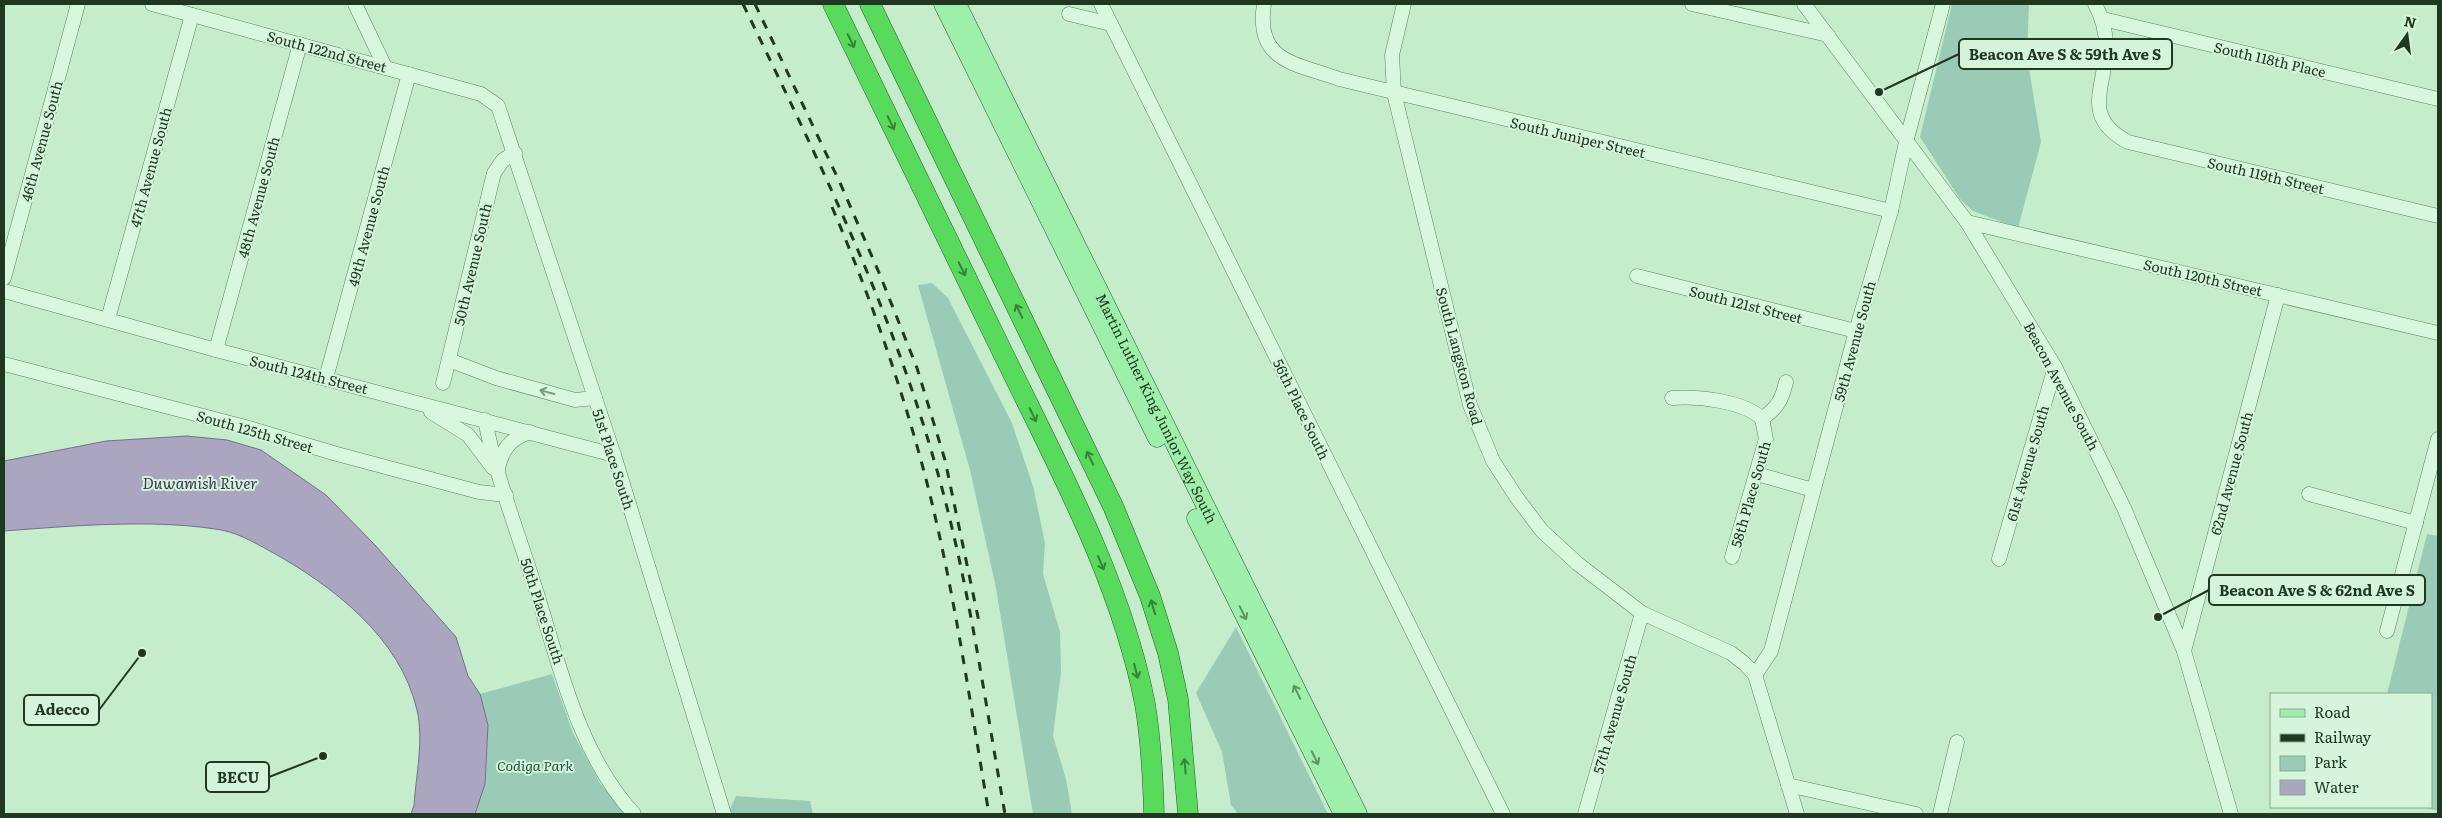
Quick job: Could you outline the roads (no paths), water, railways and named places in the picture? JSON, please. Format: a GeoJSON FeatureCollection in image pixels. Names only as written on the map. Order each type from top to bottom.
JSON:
{"type":"FeatureCollection","features":[{"type":"Feature","properties":{"kind":"highway"},"geometry":{"type":"LineString","coordinates":[[832,4],[1076,504],[1113,591],[1128,638],[1145,705],[1153,779],[1154,814]]}},
{"type":"Feature","properties":{"kind":"highway"},"geometry":{"type":"LineString","coordinates":[[870,4],[1113,506],[1150,596],[1168,653],[1178,699],[1188,814]]}},
{"type":"Feature","properties":{"kind":"main road","name":"Martin Luther King Junior Way South"},"geometry":{"type":"LineString","coordinates":[[943,4],[1343,814]]}},
{"type":"Feature","properties":{"kind":"main road","name":"Martin Luther King Junior Way South"},"geometry":{"type":"LineString","coordinates":[[957,4],[1358,814]]}},
{"type":"Feature","properties":{"kind":"street","name":"46th Avenue South"},"geometry":{"type":"LineString","coordinates":[[4,278],[78,4]]}},
{"type":"Feature","properties":{"kind":"street","name":"South 122nd Street"},"geometry":{"type":"LineString","coordinates":[[152,4],[481,94],[498,106]]}},
{"type":"Feature","properties":{"kind":"street"},"geometry":{"type":"LineString","coordinates":[[355,4],[385,67]]}},
{"type":"Feature","properties":{"kind":"street","name":"56th Place South"},"geometry":{"type":"LineString","coordinates":[[1101,4],[1503,814]]}},
{"type":"Feature","properties":{"kind":"street","name":"South Juniper Street"},"geometry":{"type":"LineString","coordinates":[[1264,4],[1262,22],[1271,50],[1279,57],[1339,79],[1891,211]]}},
{"type":"Feature","properties":{"kind":"street","name":"South Langston Road"},"geometry":{"type":"LineString","coordinates":[[1404,4],[1392,55],[1394,93],[1470,405],[1493,461],[1542,532],[1578,564],[1642,614],[1731,653],[1755,675],[1797,814]]}},
{"type":"Feature","properties":{"kind":"street"},"geometry":{"type":"LineString","coordinates":[[1692,4],[1828,35]]}},
{"type":"Feature","properties":{"kind":"street","name":"Beacon Avenue South"},"geometry":{"type":"LineString","coordinates":[[1804,4],[1968,222],[2055,367],[2124,508],[2184,650],[2231,814]]}},
{"type":"Feature","properties":{"kind":"street","name":"59th Avenue South"},"geometry":{"type":"LineString","coordinates":[[1755,675],[1771,651],[1856,331],[1891,211],[1906,142],[1943,4]]}},
{"type":"Feature","properties":{"kind":"street"},"geometry":{"type":"LineString","coordinates":[[2095,4],[2103,19]]}},
{"type":"Feature","properties":{"kind":"street"},"geometry":{"type":"LineString","coordinates":[[1069,14],[1111,24]]}},
{"type":"Feature","properties":{"kind":"street","name":"47th Avenue South"},"geometry":{"type":"LineString","coordinates":[[108,320],[192,15]]}},
{"type":"Feature","properties":{"kind":"street","name":"South 118th Place"},"geometry":{"type":"LineString","coordinates":[[2103,19],[2438,98]]}},
{"type":"Feature","properties":{"kind":"street","name":"South 119th Street"},"geometry":{"type":"LineString","coordinates":[[2103,19],[2106,50],[2099,87],[2098,105],[2109,129],[2128,142],[2438,216]]}},
{"type":"Feature","properties":{"kind":"street","name":"48th Avenue South"},"geometry":{"type":"LineString","coordinates":[[216,350],[300,44]]}},
{"type":"Feature","properties":{"kind":"street","name":"49th Avenue South"},"geometry":{"type":"LineString","coordinates":[[326,378],[409,74]]}},
{"type":"Feature","properties":{"kind":"street","name":"51st Place South"},"geometry":{"type":"LineString","coordinates":[[498,106],[614,455],[724,814]]}},
{"type":"Feature","properties":{"kind":"street","name":"50th Avenue South"},"geometry":{"type":"LineString","coordinates":[[443,383],[494,173],[504,160],[515,153]]}},
{"type":"Feature","properties":{"kind":"street","name":"South 120th Street"},"geometry":{"type":"LineString","coordinates":[[1968,222],[2438,333]]}},
{"type":"Feature","properties":{"kind":"street","name":"South 121st Street"},"geometry":{"type":"LineString","coordinates":[[1636,276],[1856,331]]}},
{"type":"Feature","properties":{"kind":"street","name":"South 124th Street"},"geometry":{"type":"LineString","coordinates":[[4,291],[216,350],[614,455]]}},
{"type":"Feature","properties":{"kind":"street","name":"62nd Avenue South"},"geometry":{"type":"LineString","coordinates":[[2184,650],[2278,295]]}},
{"type":"Feature","properties":{"kind":"street"},"geometry":{"type":"LineString","coordinates":[[449,360],[496,378],[575,400],[595,398]]}},
{"type":"Feature","properties":{"kind":"street","name":"South 125th Street"},"geometry":{"type":"LineString","coordinates":[[4,364],[249,428],[470,490],[506,495]]}},
{"type":"Feature","properties":{"kind":"street","name":"61st Avenue South"},"geometry":{"type":"LineString","coordinates":[[1999,559],[2055,367]]}},
{"type":"Feature","properties":{"kind":"street","name":"58th Place South"},"geometry":{"type":"LineString","coordinates":[[1732,557],[1766,439],[1762,419],[1776,408],[1782,400],[1786,382]]}},
{"type":"Feature","properties":{"kind":"street"},"geometry":{"type":"LineString","coordinates":[[1672,398],[1693,396],[1749,409],[1762,419]]}},
{"type":"Feature","properties":{"kind":"street"},"geometry":{"type":"LineString","coordinates":[[398,397],[455,425],[477,445],[499,475]]}},
{"type":"Feature","properties":{"kind":"street"},"geometry":{"type":"LineString","coordinates":[[477,445],[485,420]]}},
{"type":"Feature","properties":{"kind":"street","name":"50th Place South"},"geometry":{"type":"LineString","coordinates":[[485,420],[499,475],[576,713],[594,757],[616,794],[634,814]]}},
{"type":"Feature","properties":{"kind":"street"},"geometry":{"type":"LineString","coordinates":[[499,475],[500,457],[508,444],[518,436],[530,432]]}},
{"type":"Feature","properties":{"kind":"street"},"geometry":{"type":"LineString","coordinates":[[2387,631],[2438,439]]}},
{"type":"Feature","properties":{"kind":"street"},"geometry":{"type":"LineString","coordinates":[[1757,474],[1814,490]]}},
{"type":"Feature","properties":{"kind":"street"},"geometry":{"type":"LineString","coordinates":[[2309,494],[2416,523]]}},
{"type":"Feature","properties":{"kind":"street","name":"57th Avenue South"},"geometry":{"type":"LineString","coordinates":[[1585,814],[1642,614]]}},
{"type":"Feature","properties":{"kind":"street"},"geometry":{"type":"LineString","coordinates":[[1940,814],[1957,742]]}},
{"type":"Feature","properties":{"kind":"street"},"geometry":{"type":"LineString","coordinates":[[1788,785],[1916,814]]}},
{"type":"Feature","properties":{"kind":"water","name":"Duwamish River"},"geometry":{"type":"Polygon","coordinates":[[[187,436],[227,440],[261,450],[326,495],[375,545],[456,637],[468,676],[480,694],[488,725],[485,784],[475,814],[411,814],[414,805],[420,733],[417,710],[408,684],[396,659],[361,616],[340,597],[294,565],[237,534],[190,526],[110,524],[4,531],[4,461],[106,441],[187,436]]]}},
{"type":"Feature","properties":{"kind":"railway"},"geometry":{"type":"LineString","coordinates":[[743,4],[848,228],[895,342],[916,401],[946,503],[966,591],[1005,814]]}},
{"type":"Feature","properties":{"kind":"railway"},"geometry":{"type":"LineString","coordinates":[[755,4],[841,185],[917,368],[945,460],[979,622]]}},
{"type":"Feature","properties":{"kind":"railway"},"geometry":{"type":"LineString","coordinates":[[832,207],[882,334],[922,464],[952,595],[989,814]]}},
{"type":"Feature","properties":{"kind":"place","name":"Beacon Ave S & 59th Ave S"},"geometry":{"type":"Point","coordinates":[1879,92]}},
{"type":"Feature","properties":{"kind":"place","name":"Beacon Ave S & 62nd Ave S"},"geometry":{"type":"Point","coordinates":[2158,617]}},
{"type":"Feature","properties":{"kind":"place","name":"Adecco"},"geometry":{"type":"Point","coordinates":[142,653]}},
{"type":"Feature","properties":{"kind":"place","name":"BECU"},"geometry":{"type":"Point","coordinates":[323,756]}},
{"type":"Feature","properties":{"kind":"park label","name":"Codiga Park"},"geometry":{"type":"Point","coordinates":[535,765]}}]}
